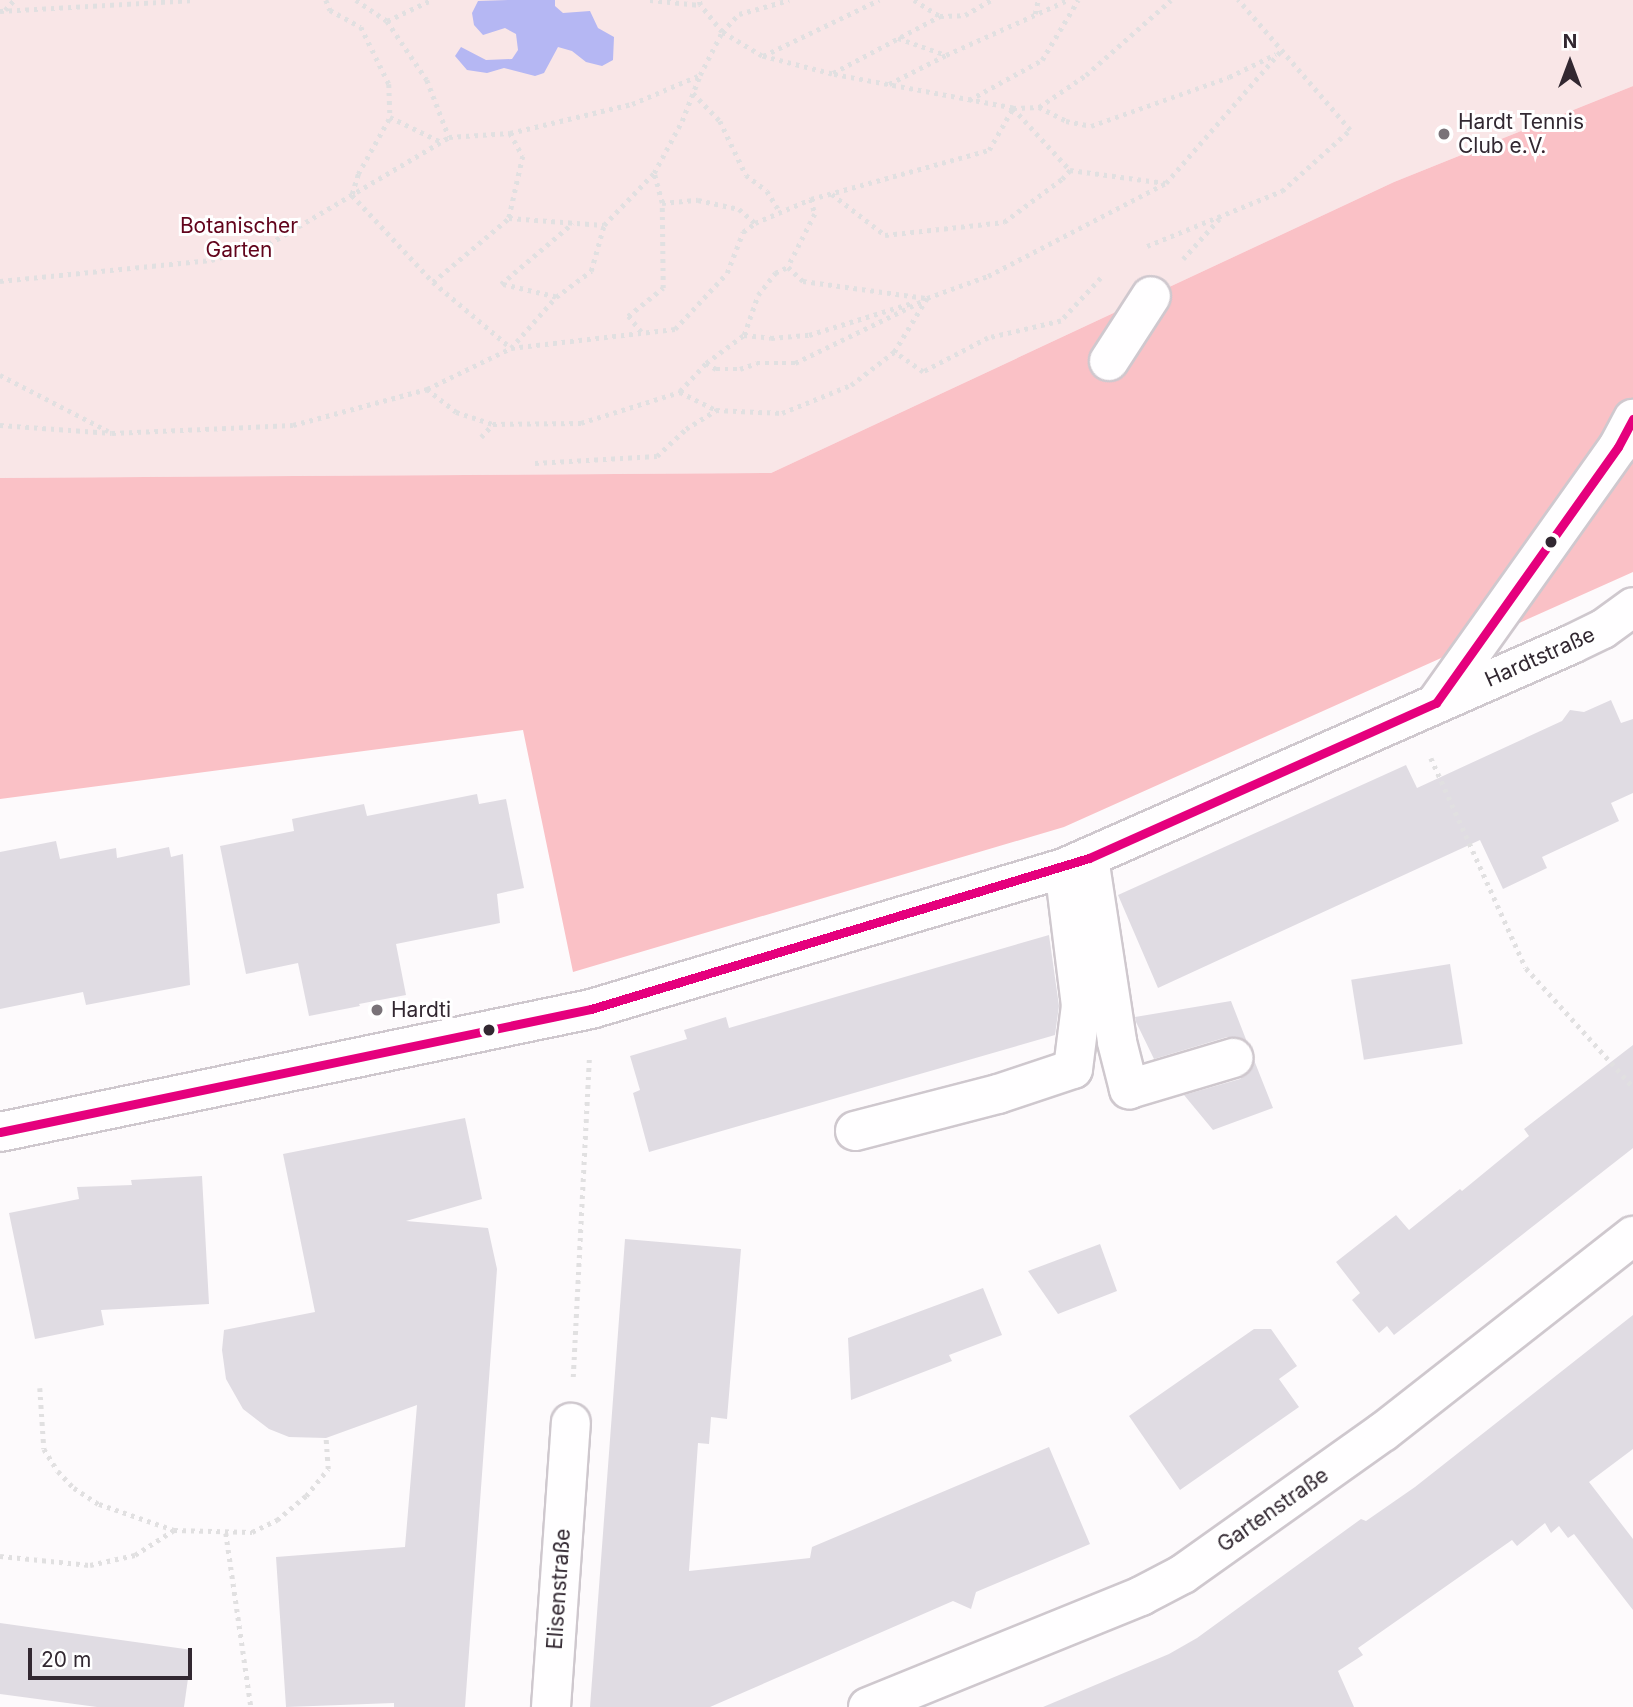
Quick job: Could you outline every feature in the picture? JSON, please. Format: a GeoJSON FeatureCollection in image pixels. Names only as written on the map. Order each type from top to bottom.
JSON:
{"type":"FeatureCollection","features":[{"type":"Feature","properties":{"kind":"street"},"geometry":{"type":"LineString","coordinates":[[1109,361],[1151,296]]}},
{"type":"Feature","properties":{"kind":"street"},"geometry":{"type":"LineString","coordinates":[[1436,703],[1618,447],[1633,419]]}},
{"type":"Feature","properties":{"kind":"street","name":"Hardtstraße"},"geometry":{"type":"LineString","coordinates":[[0,1132],[591,1009],[1076,863],[1603,629],[1633,607]]}},
{"type":"Feature","properties":{"kind":"street"},"geometry":{"type":"LineString","coordinates":[[1076,863],[1129,1089],[1233,1059]]}},
{"type":"Feature","properties":{"kind":"street"},"geometry":{"type":"LineString","coordinates":[[855,1131],[998,1094],[1073,1069],[1081,1006],[1076,863]]}},
{"type":"Feature","properties":{"kind":"street","name":"Gartenstraße"},"geometry":{"type":"LineString","coordinates":[[868,1707],[1142,1596],[1183,1574],[1383,1432],[1633,1236]]}},
{"type":"Feature","properties":{"kind":"street","name":"Elisenstraße"},"geometry":{"type":"LineString","coordinates":[[551,1707],[571,1423]]}},
{"type":"Feature","properties":{"kind":"path"},"geometry":{"type":"LineString","coordinates":[[2,11],[13,0]]}},
{"type":"Feature","properties":{"kind":"path"},"geometry":{"type":"LineString","coordinates":[[2,11],[195,0]]}},
{"type":"Feature","properties":{"kind":"path"},"geometry":{"type":"LineString","coordinates":[[326,0],[330,10],[361,27],[390,84],[390,117],[358,174],[352,195]]}},
{"type":"Feature","properties":{"kind":"path"},"geometry":{"type":"LineString","coordinates":[[356,0],[387,21],[427,80],[449,137]]}},
{"type":"Feature","properties":{"kind":"path"},"geometry":{"type":"LineString","coordinates":[[387,21],[431,0]]}},
{"type":"Feature","properties":{"kind":"path"},"geometry":{"type":"LineString","coordinates":[[650,0],[699,3],[722,32],[762,56],[832,74],[968,100],[1013,108],[1039,107],[1066,121],[1091,126],[1229,76],[1280,52]]}},
{"type":"Feature","properties":{"kind":"path"},"geometry":{"type":"LineString","coordinates":[[511,348],[556,297],[591,271],[604,225],[654,173],[682,121],[700,75],[722,32],[739,14],[789,0]]}},
{"type":"Feature","properties":{"kind":"path"},"geometry":{"type":"LineString","coordinates":[[762,56],[879,0]]}},
{"type":"Feature","properties":{"kind":"path"},"geometry":{"type":"LineString","coordinates":[[914,0],[940,16]]}},
{"type":"Feature","properties":{"kind":"path"},"geometry":{"type":"LineString","coordinates":[[832,74],[940,16],[965,15],[991,0]]}},
{"type":"Feature","properties":{"kind":"path"},"geometry":{"type":"LineString","coordinates":[[1035,15],[1038,0]]}},
{"type":"Feature","properties":{"kind":"path"},"geometry":{"type":"LineString","coordinates":[[888,85],[946,55],[1068,0]]}},
{"type":"Feature","properties":{"kind":"path"},"geometry":{"type":"LineString","coordinates":[[968,100],[1042,60],[1078,0]]}},
{"type":"Feature","properties":{"kind":"path"},"geometry":{"type":"LineString","coordinates":[[1039,107],[1086,75],[1171,0]]}},
{"type":"Feature","properties":{"kind":"path"},"geometry":{"type":"LineString","coordinates":[[1135,251],[1282,191],[1350,130],[1280,52],[1238,0]]}},
{"type":"Feature","properties":{"kind":"path"},"geometry":{"type":"LineString","coordinates":[[897,38],[946,55]]}},
{"type":"Feature","properties":{"kind":"path"},"geometry":{"type":"LineString","coordinates":[[744,335],[771,338],[809,335],[926,299],[988,276],[1166,183],[1280,52]]}},
{"type":"Feature","properties":{"kind":"path"},"geometry":{"type":"LineString","coordinates":[[0,281],[211,260],[269,244],[449,137],[510,133],[632,104],[700,75]]}},
{"type":"Feature","properties":{"kind":"path"},"geometry":{"type":"LineString","coordinates":[[693,93],[720,121],[746,175],[767,191],[780,212]]}},
{"type":"Feature","properties":{"kind":"path"},"geometry":{"type":"LineString","coordinates":[[1013,108],[1070,170],[1166,183]]}},
{"type":"Feature","properties":{"kind":"path"},"geometry":{"type":"LineString","coordinates":[[0,425],[112,433],[293,425],[427,389],[511,348],[675,329],[726,273],[743,232],[755,223],[811,199],[989,150],[1013,108]]}},
{"type":"Feature","properties":{"kind":"path"},"geometry":{"type":"LineString","coordinates":[[390,117],[440,142]]}},
{"type":"Feature","properties":{"kind":"path"},"geometry":{"type":"LineString","coordinates":[[433,282],[509,218],[523,156],[510,133]]}},
{"type":"Feature","properties":{"kind":"path"},"geometry":{"type":"LineString","coordinates":[[831,193],[885,236],[1004,222],[1062,179],[1070,170]]}},
{"type":"Feature","properties":{"kind":"path"},"geometry":{"type":"LineString","coordinates":[[641,332],[628,316],[663,288],[662,203],[654,173]]}},
{"type":"Feature","properties":{"kind":"path"},"geometry":{"type":"LineString","coordinates":[[352,195],[433,282],[511,348]]}},
{"type":"Feature","properties":{"kind":"path"},"geometry":{"type":"LineString","coordinates":[[427,389],[456,412],[493,424],[581,423],[680,392],[706,363],[744,335],[758,295],[775,273],[788,267],[815,214],[811,199]]}},
{"type":"Feature","properties":{"kind":"path"},"geometry":{"type":"LineString","coordinates":[[662,203],[698,200],[738,209],[755,223]]}},
{"type":"Feature","properties":{"kind":"path"},"geometry":{"type":"LineString","coordinates":[[509,218],[604,225]]}},
{"type":"Feature","properties":{"kind":"path"},"geometry":{"type":"LineString","coordinates":[[1151,296],[1219,218]]}},
{"type":"Feature","properties":{"kind":"path"},"geometry":{"type":"LineString","coordinates":[[556,297],[501,284],[573,223]]}},
{"type":"Feature","properties":{"kind":"path"},"geometry":{"type":"LineString","coordinates":[[788,267],[803,281],[926,299]]}},
{"type":"Feature","properties":{"kind":"path"},"geometry":{"type":"LineString","coordinates":[[894,352],[923,372],[988,338],[1061,321],[1105,274]]}},
{"type":"Feature","properties":{"kind":"path"},"geometry":{"type":"LineString","coordinates":[[680,392],[716,410],[782,413],[851,385],[894,352],[926,299]]}},
{"type":"Feature","properties":{"kind":"path"},"geometry":{"type":"LineString","coordinates":[[706,363],[716,369],[740,369],[757,363],[795,363],[926,299]]}},
{"type":"Feature","properties":{"kind":"path"},"geometry":{"type":"LineString","coordinates":[[0,375],[112,433]]}},
{"type":"Feature","properties":{"kind":"path"},"geometry":{"type":"LineString","coordinates":[[535,463],[657,456],[686,429],[716,410]]}},
{"type":"Feature","properties":{"kind":"path"},"geometry":{"type":"LineString","coordinates":[[481,437],[493,424]]}},
{"type":"Feature","properties":{"kind":"path"},"geometry":{"type":"LineString","coordinates":[[1449,795],[1526,968],[1633,1087]]}},
{"type":"Feature","properties":{"kind":"path"},"geometry":{"type":"LineString","coordinates":[[571,1423],[591,1009]]}},
{"type":"Feature","properties":{"kind":"path"},"geometry":{"type":"LineString","coordinates":[[40,1388],[44,1448],[58,1471],[74,1488],[99,1504],[174,1530],[252,1532],[277,1520],[306,1496],[328,1469],[326,1438]]}},
{"type":"Feature","properties":{"kind":"path"},"geometry":{"type":"LineString","coordinates":[[0,1556],[90,1564],[135,1555],[174,1530]]}},
{"type":"Feature","properties":{"kind":"path"},"geometry":{"type":"LineString","coordinates":[[226,1533],[251,1707]]}},
{"type":"Feature","properties":{"kind":"green space","name":"Botanischer Garten"},"geometry":{"type":"Polygon","coordinates":[[[0,0],[1633,0],[1633,86],[1394,182],[771,473],[0,478],[0,0]]]}},
{"type":"Feature","properties":{"kind":"shaded area"},"geometry":{"type":"Polygon","coordinates":[[[1633,86],[1633,572],[1064,827],[573,972],[523,730],[0,799],[0,478],[771,473],[1394,182],[1633,86]]]}},
{"type":"Feature","properties":{"kind":"water"},"geometry":{"type":"Polygon","coordinates":[[[555,0],[555,6],[563,13],[590,11],[598,28],[614,37],[613,60],[602,66],[586,62],[572,51],[558,47],[544,73],[535,76],[504,68],[487,73],[467,70],[455,56],[461,47],[486,60],[512,59],[518,50],[516,34],[505,28],[483,35],[474,25],[472,13],[478,1],[555,0]]]}},
{"type":"Feature","properties":{"kind":"building"},"geometry":{"type":"Polygon","coordinates":[[[1611,700],[1621,723],[1633,719],[1633,793],[1611,803],[1619,821],[1542,857],[1547,868],[1503,889],[1480,840],[1158,988],[1118,895],[1406,765],[1417,788],[1562,721],[1570,710],[1584,712],[1611,700]]]}},
{"type":"Feature","properties":{"kind":"building"},"geometry":{"type":"Polygon","coordinates":[[[477,794],[479,804],[506,799],[524,888],[497,894],[500,923],[396,944],[406,995],[359,1004],[360,1006],[309,1016],[298,963],[246,974],[220,846],[294,831],[292,819],[364,804],[367,816],[477,794]]]}},
{"type":"Feature","properties":{"kind":"building"},"geometry":{"type":"Polygon","coordinates":[[[56,841],[60,859],[116,848],[117,858],[169,847],[171,857],[183,854],[190,985],[86,1005],[83,992],[0,1009],[0,852],[56,841]]]}},
{"type":"Feature","properties":{"kind":"building"},"geometry":{"type":"Polygon","coordinates":[[[1049,935],[1059,1006],[1055,1035],[649,1152],[633,1093],[640,1090],[630,1056],[687,1039],[684,1030],[726,1017],[729,1028],[1049,935]]]}},
{"type":"Feature","properties":{"kind":"building"},"geometry":{"type":"Polygon","coordinates":[[[1450,964],[1463,1044],[1364,1060],[1351,980],[1450,964]]]}},
{"type":"Feature","properties":{"kind":"building"},"geometry":{"type":"Polygon","coordinates":[[[1231,1001],[1247,1042],[1237,1037],[1227,1037],[1154,1059],[1135,1017],[1231,1001]]]}},
{"type":"Feature","properties":{"kind":"building"},"geometry":{"type":"Polygon","coordinates":[[[1633,1045],[1633,1148],[1394,1335],[1387,1326],[1379,1333],[1352,1300],[1360,1293],[1336,1262],[1396,1215],[1409,1230],[1529,1136],[1524,1129],[1633,1045]]]}},
{"type":"Feature","properties":{"kind":"building"},"geometry":{"type":"Polygon","coordinates":[[[1254,1060],[1273,1108],[1213,1130],[1184,1095],[1240,1079],[1249,1072],[1254,1060]]]}},
{"type":"Feature","properties":{"kind":"building"},"geometry":{"type":"Polygon","coordinates":[[[465,1118],[482,1199],[406,1221],[488,1228],[497,1269],[465,1707],[394,1707],[394,1703],[286,1707],[276,1557],[405,1547],[417,1405],[326,1438],[289,1437],[269,1429],[243,1409],[226,1379],[222,1350],[224,1330],[315,1312],[283,1154],[465,1118]]]}},
{"type":"Feature","properties":{"kind":"building"},"geometry":{"type":"Polygon","coordinates":[[[202,1176],[209,1304],[101,1310],[104,1325],[35,1339],[9,1213],[79,1199],[77,1187],[132,1185],[131,1180],[202,1176]]]}},
{"type":"Feature","properties":{"kind":"building"},"geometry":{"type":"Polygon","coordinates":[[[625,1239],[741,1249],[727,1419],[711,1417],[709,1444],[698,1443],[689,1571],[810,1558],[812,1547],[1049,1447],[1090,1544],[976,1592],[971,1609],[953,1601],[710,1707],[590,1707],[625,1239]]]}},
{"type":"Feature","properties":{"kind":"building"},"geometry":{"type":"Polygon","coordinates":[[[1100,1244],[1117,1291],[1058,1314],[1028,1271],[1100,1244]]]}},
{"type":"Feature","properties":{"kind":"building"},"geometry":{"type":"Polygon","coordinates":[[[983,1288],[1002,1335],[949,1355],[952,1361],[851,1400],[848,1338],[983,1288]]]}},
{"type":"Feature","properties":{"kind":"building"},"geometry":{"type":"Polygon","coordinates":[[[1633,1315],[1633,1449],[1589,1482],[1633,1539],[1633,1610],[1574,1534],[1568,1538],[1559,1526],[1551,1533],[1545,1523],[1517,1546],[1512,1540],[1358,1648],[1363,1655],[1338,1671],[1354,1707],[1043,1707],[1169,1654],[1197,1638],[1361,1519],[1366,1521],[1415,1487],[1633,1315]]]}},
{"type":"Feature","properties":{"kind":"building"},"geometry":{"type":"Polygon","coordinates":[[[1254,1329],[1271,1329],[1297,1366],[1279,1379],[1299,1407],[1180,1490],[1129,1416],[1254,1329]]]}},
{"type":"Feature","properties":{"kind":"building"},"geometry":{"type":"Polygon","coordinates":[[[0,1623],[192,1650],[184,1707],[97,1707],[0,1694],[0,1623]]]}},
{"type":"Feature","properties":{"kind":"transit line"},"geometry":{"type":"LineString","coordinates":[[0,1132],[591,1009],[1089,858],[1436,703],[1618,447],[1633,419]]}},
{"type":"Feature","properties":{"kind":"place","name":"Hardt Tennis Club e.V."},"geometry":{"type":"Point","coordinates":[1444,134]}},
{"type":"Feature","properties":{"kind":"place","name":"Hardti"},"geometry":{"type":"Point","coordinates":[377,1010]}}]}
